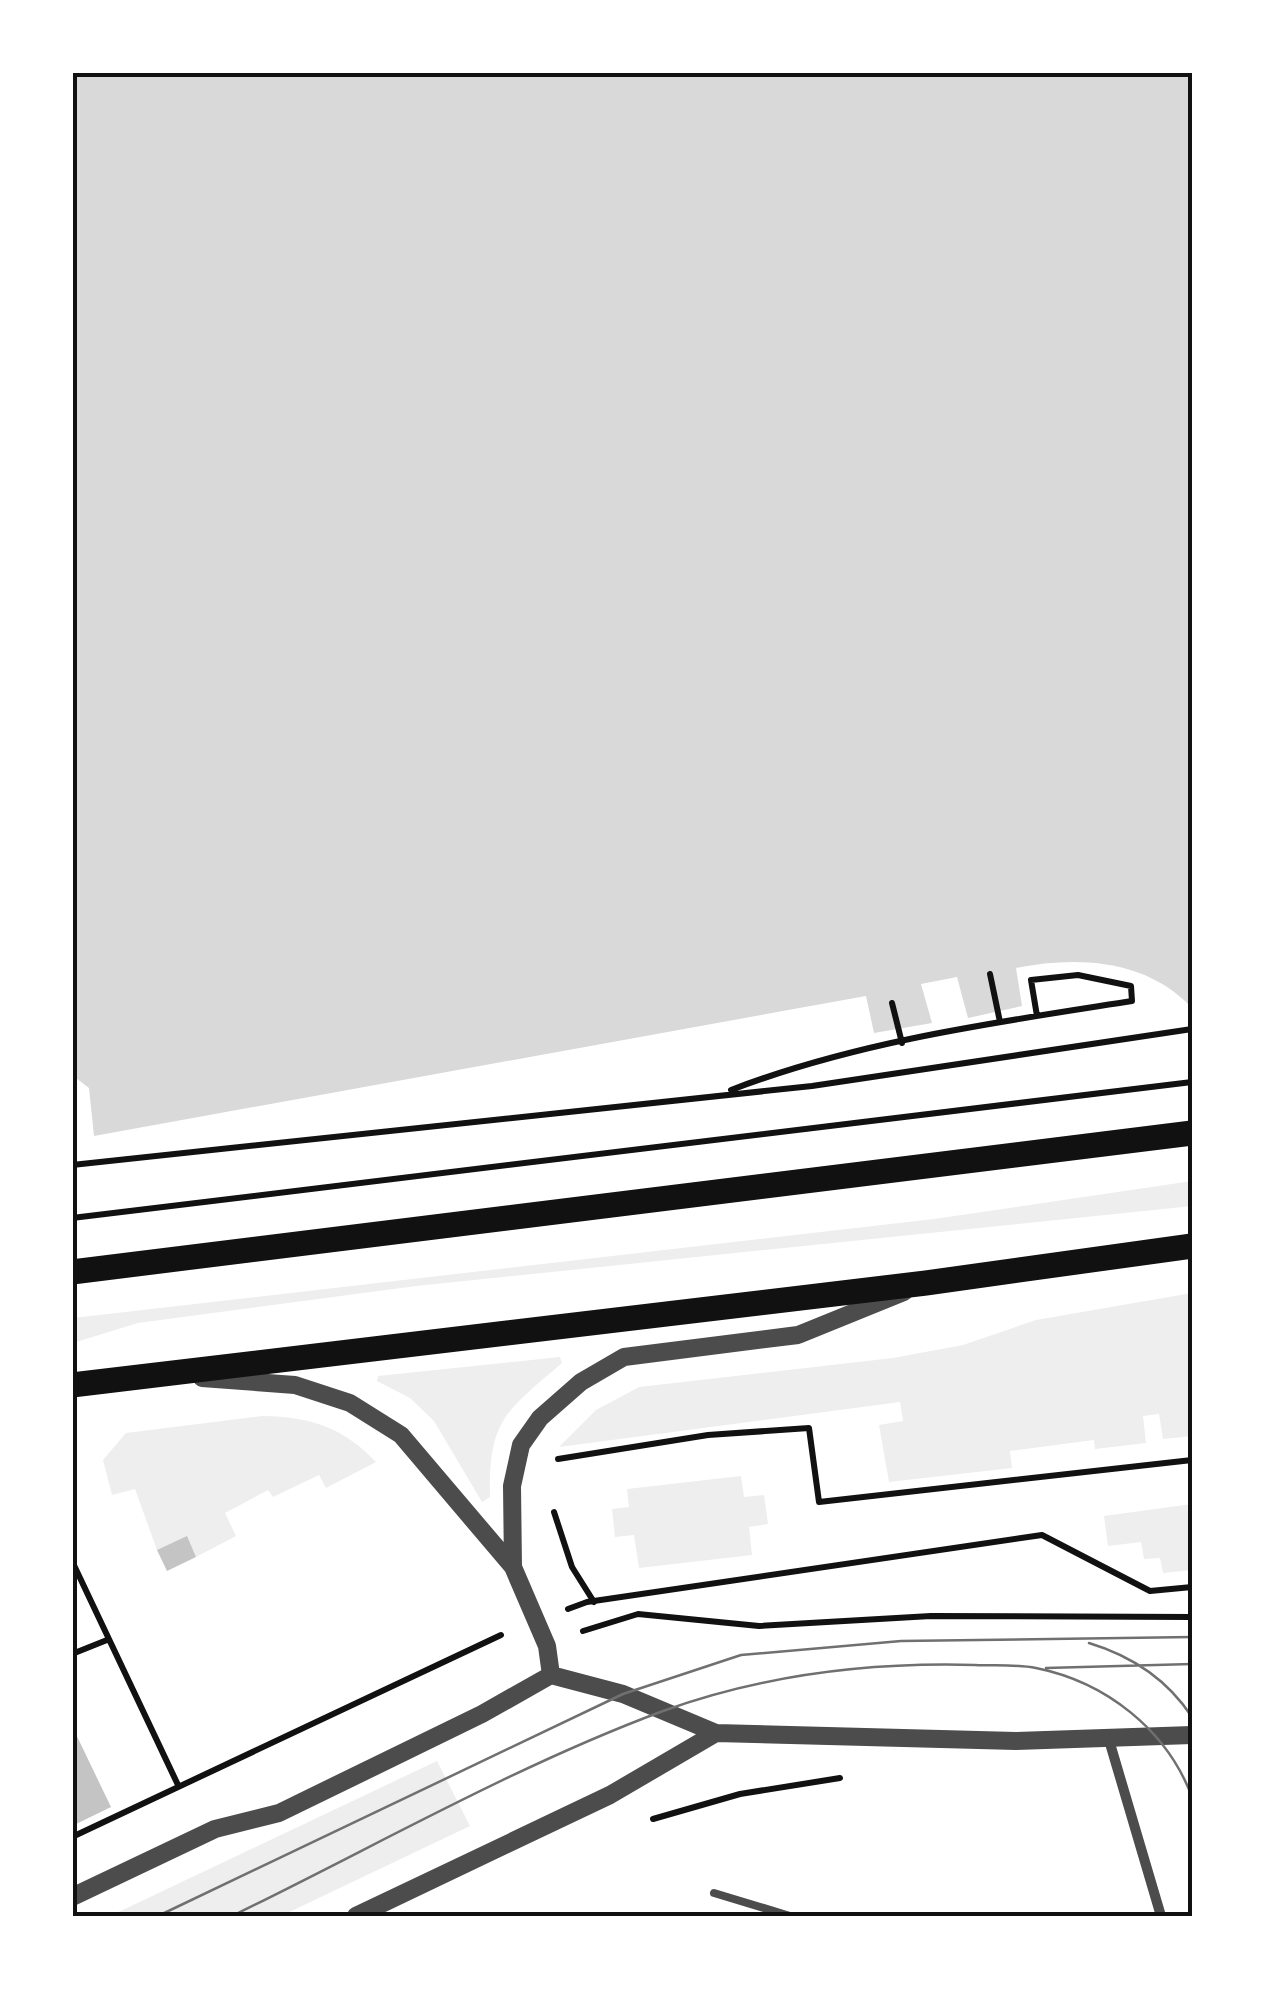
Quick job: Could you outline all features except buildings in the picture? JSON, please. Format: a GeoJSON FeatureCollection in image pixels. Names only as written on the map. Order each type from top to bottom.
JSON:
{"type":"FeatureCollection","features":[{"type":"Feature","properties":{"kind":"main road"},"geometry":{"type":"LineString","coordinates":[[72,1272],[1192,1133]]}},
{"type":"Feature","properties":{"kind":"main road"},"geometry":{"type":"LineString","coordinates":[[72,1385],[926,1283],[1192,1246]]}},
{"type":"Feature","properties":{"kind":"street"},"geometry":{"type":"LineString","coordinates":[[512,1566],[512,1486],[521,1445],[540,1418],[581,1382],[624,1357],[798,1335],[926,1283]]}},
{"type":"Feature","properties":{"kind":"street"},"geometry":{"type":"LineString","coordinates":[[161,1374],[294,1385],[350,1403],[401,1435],[512,1566],[546,1646],[551,1675]]}},
{"type":"Feature","properties":{"kind":"street"},"geometry":{"type":"LineString","coordinates":[[72,1897],[215,1829],[279,1813],[482,1714],[551,1675],[623,1694],[716,1733],[1109,1740],[1192,1736]]}},
{"type":"Feature","properties":{"kind":"street"},"geometry":{"type":"LineString","coordinates":[[356,1916],[610,1795],[716,1733]]}},
{"type":"Feature","properties":{"kind":"street"},"geometry":{"type":"LineString","coordinates":[[1109,1740],[1161,1916]]}},
{"type":"Feature","properties":{"kind":"lane"},"geometry":{"type":"LineString","coordinates":[[714,1893],[790,1916]]}},
{"type":"Feature","properties":{"kind":"path"},"geometry":{"type":"LineString","coordinates":[[990,974],[1000,1022]]}},
{"type":"Feature","properties":{"kind":"path"},"geometry":{"type":"LineString","coordinates":[[720,1094],[795,1065],[1000,1022],[1132,1002],[1131,986],[1078,975],[1032,980],[1036,1016]]}},
{"type":"Feature","properties":{"kind":"path"},"geometry":{"type":"LineString","coordinates":[[892,1003],[902,1043]]}},
{"type":"Feature","properties":{"kind":"path"},"geometry":{"type":"LineString","coordinates":[[72,1165],[812,1086],[1192,1029]]}},
{"type":"Feature","properties":{"kind":"path"},"geometry":{"type":"LineString","coordinates":[[72,1218],[1192,1082]]}},
{"type":"Feature","properties":{"kind":"path"},"geometry":{"type":"LineString","coordinates":[[552,1471],[554,1460],[708,1435],[809,1428],[819,1502],[1192,1460]]}},
{"type":"Feature","properties":{"kind":"path"},"geometry":{"type":"LineString","coordinates":[[553,1502],[556,1528],[572,1568],[596,1601]]}},
{"type":"Feature","properties":{"kind":"path"},"geometry":{"type":"LineString","coordinates":[[72,1837],[536,1620],[596,1601],[1042,1536],[1150,1591],[1192,1586]]}},
{"type":"Feature","properties":{"kind":"path"},"geometry":{"type":"LineString","coordinates":[[72,1561],[178,1785]]}},
{"type":"Feature","properties":{"kind":"path"},"geometry":{"type":"LineString","coordinates":[[546,1646],[638,1614],[759,1626],[931,1616],[1192,1617]]}},
{"type":"Feature","properties":{"kind":"path"},"geometry":{"type":"LineString","coordinates":[[72,1654],[107,1640]]}},
{"type":"Feature","properties":{"kind":"path"},"geometry":{"type":"LineString","coordinates":[[642,1822],[740,1794],[847,1778]]}},
{"type":"Feature","properties":{"kind":"shaded area"},"geometry":{"type":"Polygon","coordinates":[[[72,73],[1192,73],[1192,1008],[1154,979],[1132,971],[1087,962],[1039,964],[1016,968],[1022,1006],[968,1018],[957,977],[921,984],[932,1023],[874,1033],[866,996],[94,1136],[89,1088],[72,1075],[72,73]]]}},
{"type":"Feature","properties":{"kind":"shaded area"},"geometry":{"type":"Polygon","coordinates":[[[1192,1181],[1192,1206],[416,1286],[138,1323],[73,1343],[73,1318],[934,1219],[1192,1181]]]}},
{"type":"Feature","properties":{"kind":"shaded area"},"geometry":{"type":"Polygon","coordinates":[[[1192,1293],[1192,1436],[1163,1439],[1159,1414],[1143,1416],[1146,1443],[1095,1449],[1094,1440],[1010,1451],[1012,1468],[889,1482],[879,1425],[903,1421],[900,1402],[559,1447],[596,1410],[639,1387],[893,1358],[963,1345],[1036,1320],[1192,1293]]]}},
{"type":"Feature","properties":{"kind":"shaded area"},"geometry":{"type":"Polygon","coordinates":[[[560,1357],[562,1363],[505,1418],[493,1449],[490,1497],[482,1502],[434,1421],[410,1398],[377,1381],[378,1376],[560,1357]]]}},
{"type":"Feature","properties":{"kind":"shaded area"},"geometry":{"type":"Polygon","coordinates":[[[263,1416],[325,1426],[351,1440],[376,1462],[326,1488],[319,1475],[273,1497],[268,1490],[225,1513],[236,1536],[196,1557],[187,1537],[157,1550],[135,1489],[112,1495],[103,1460],[126,1433],[263,1416]]]}},
{"type":"Feature","properties":{"kind":"shaded area"},"geometry":{"type":"Polygon","coordinates":[[[741,1476],[744,1497],[764,1495],[768,1524],[749,1527],[752,1555],[639,1568],[634,1535],[615,1537],[612,1509],[629,1507],[627,1489],[741,1476]]]}},
{"type":"Feature","properties":{"kind":"shaded area"},"geometry":{"type":"Polygon","coordinates":[[[1192,1504],[1192,1570],[1163,1573],[1160,1558],[1144,1559],[1141,1542],[1108,1546],[1104,1516],[1192,1504]]]}},
{"type":"Feature","properties":{"kind":"shaded area"},"geometry":{"type":"Polygon","coordinates":[[[437,1761],[470,1826],[281,1916],[110,1916],[437,1761]]]}},
{"type":"Feature","properties":{"kind":"tram line"},"geometry":{"type":"LineString","coordinates":[[158,1916],[623,1694],[741,1655],[901,1641],[1192,1637]]}},
{"type":"Feature","properties":{"kind":"tram line"},"geometry":{"type":"LineString","coordinates":[[1089,1643],[1147,1671],[1171,1691],[1192,1717]]}},
{"type":"Feature","properties":{"kind":"tram line"},"geometry":{"type":"LineString","coordinates":[[1046,1668],[1192,1664]]}},
{"type":"Feature","properties":{"kind":"tram line"},"geometry":{"type":"LineString","coordinates":[[232,1916],[499,1782],[608,1733],[739,1688],[817,1673],[936,1665],[1021,1666],[1062,1675],[1110,1697],[1150,1730],[1181,1773],[1192,1797]]}}]}
